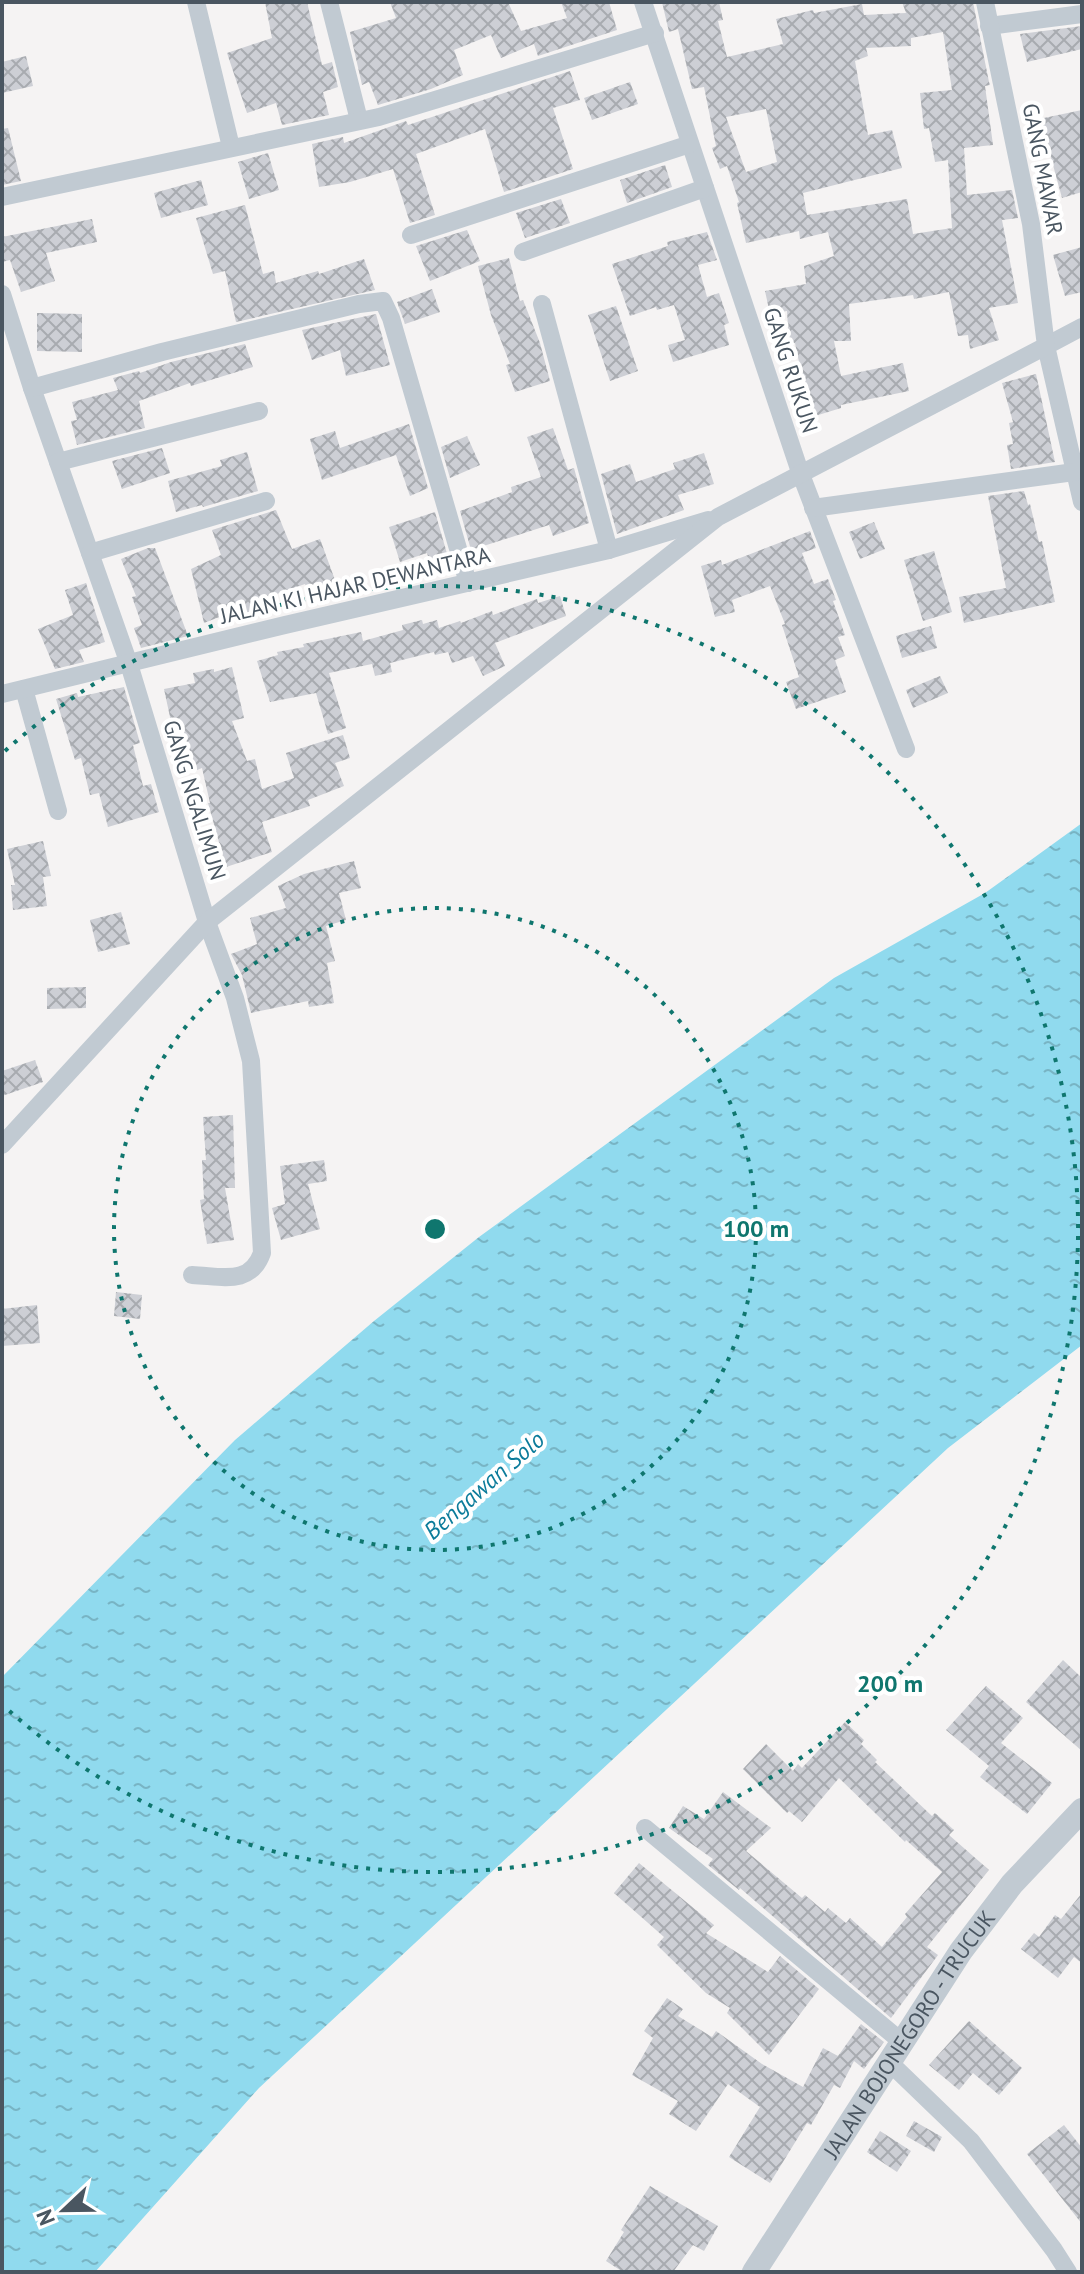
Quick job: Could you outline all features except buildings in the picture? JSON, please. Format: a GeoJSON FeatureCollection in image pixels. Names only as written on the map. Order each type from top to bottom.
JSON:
{"type":"FeatureCollection","features":[{"type":"Feature","properties":{"kind":"street"},"geometry":{"type":"LineString","coordinates":[[196,2],[231,147]]}},
{"type":"Feature","properties":{"kind":"street"},"geometry":{"type":"LineString","coordinates":[[329,2],[359,120]]}},
{"type":"Feature","properties":{"kind":"street","name":"GANG RUKUN"},"geometry":{"type":"LineString","coordinates":[[643,2],[800,472],[906,749]]}},
{"type":"Feature","properties":{"kind":"street","name":"GANG MAWAR"},"geometry":{"type":"LineString","coordinates":[[985,2],[1031,224],[1046,346],[1082,502]]}},
{"type":"Feature","properties":{"kind":"street"},"geometry":{"type":"LineString","coordinates":[[989,26],[1082,14]]}},
{"type":"Feature","properties":{"kind":"street"},"geometry":{"type":"LineString","coordinates":[[2,197],[379,117],[655,33]]}},
{"type":"Feature","properties":{"kind":"street"},"geometry":{"type":"LineString","coordinates":[[411,235],[690,144]]}},
{"type":"Feature","properties":{"kind":"street"},"geometry":{"type":"LineString","coordinates":[[523,252],[705,188]]}},
{"type":"Feature","properties":{"kind":"street","name":"GANG NGALIMUN"},"geometry":{"type":"LineString","coordinates":[[3,298],[129,664],[207,922],[235,998],[251,1061],[262,1253],[257,1268],[245,1276],[192,1275]]}},
{"type":"Feature","properties":{"kind":"street"},"geometry":{"type":"LineString","coordinates":[[32,388],[193,345],[359,304],[383,301],[391,318],[468,583]]}},
{"type":"Feature","properties":{"kind":"street"},"geometry":{"type":"LineString","coordinates":[[542,304],[609,550]]}},
{"type":"Feature","properties":{"kind":"street"},"geometry":{"type":"LineString","coordinates":[[2,1145],[207,922],[718,517],[1082,327]]}},
{"type":"Feature","properties":{"kind":"street"},"geometry":{"type":"LineString","coordinates":[[58,462],[259,411]]}},
{"type":"Feature","properties":{"kind":"street"},"geometry":{"type":"LineString","coordinates":[[813,508],[1074,472]]}},
{"type":"Feature","properties":{"kind":"street"},"geometry":{"type":"LineString","coordinates":[[90,553],[266,501]]}},
{"type":"Feature","properties":{"kind":"street","name":"JALAN KI HAJAR DEWANTARA"},"geometry":{"type":"LineString","coordinates":[[2,694],[609,550],[718,517]]}},
{"type":"Feature","properties":{"kind":"street"},"geometry":{"type":"LineString","coordinates":[[24,689],[58,811]]}},
{"type":"Feature","properties":{"kind":"street","name":"JALAN BOJONEGORO - TRUCUK"},"geometry":{"type":"LineString","coordinates":[[754,2272],[961,1951],[1003,1895],[1082,1810]]}},
{"type":"Feature","properties":{"kind":"street"},"geometry":{"type":"LineString","coordinates":[[645,1828],[896,2052],[971,2141],[1068,2272]]}},
{"type":"Feature","properties":{"kind":"water","name":"Bengawan Solo"},"geometry":{"type":"Polygon","coordinates":[[[1082,823],[1082,1345],[948,1448],[259,2088],[95,2272],[2,2272],[2,1677],[235,1440],[374,1321],[479,1237],[834,978],[985,893],[1082,823]]]}}]}
